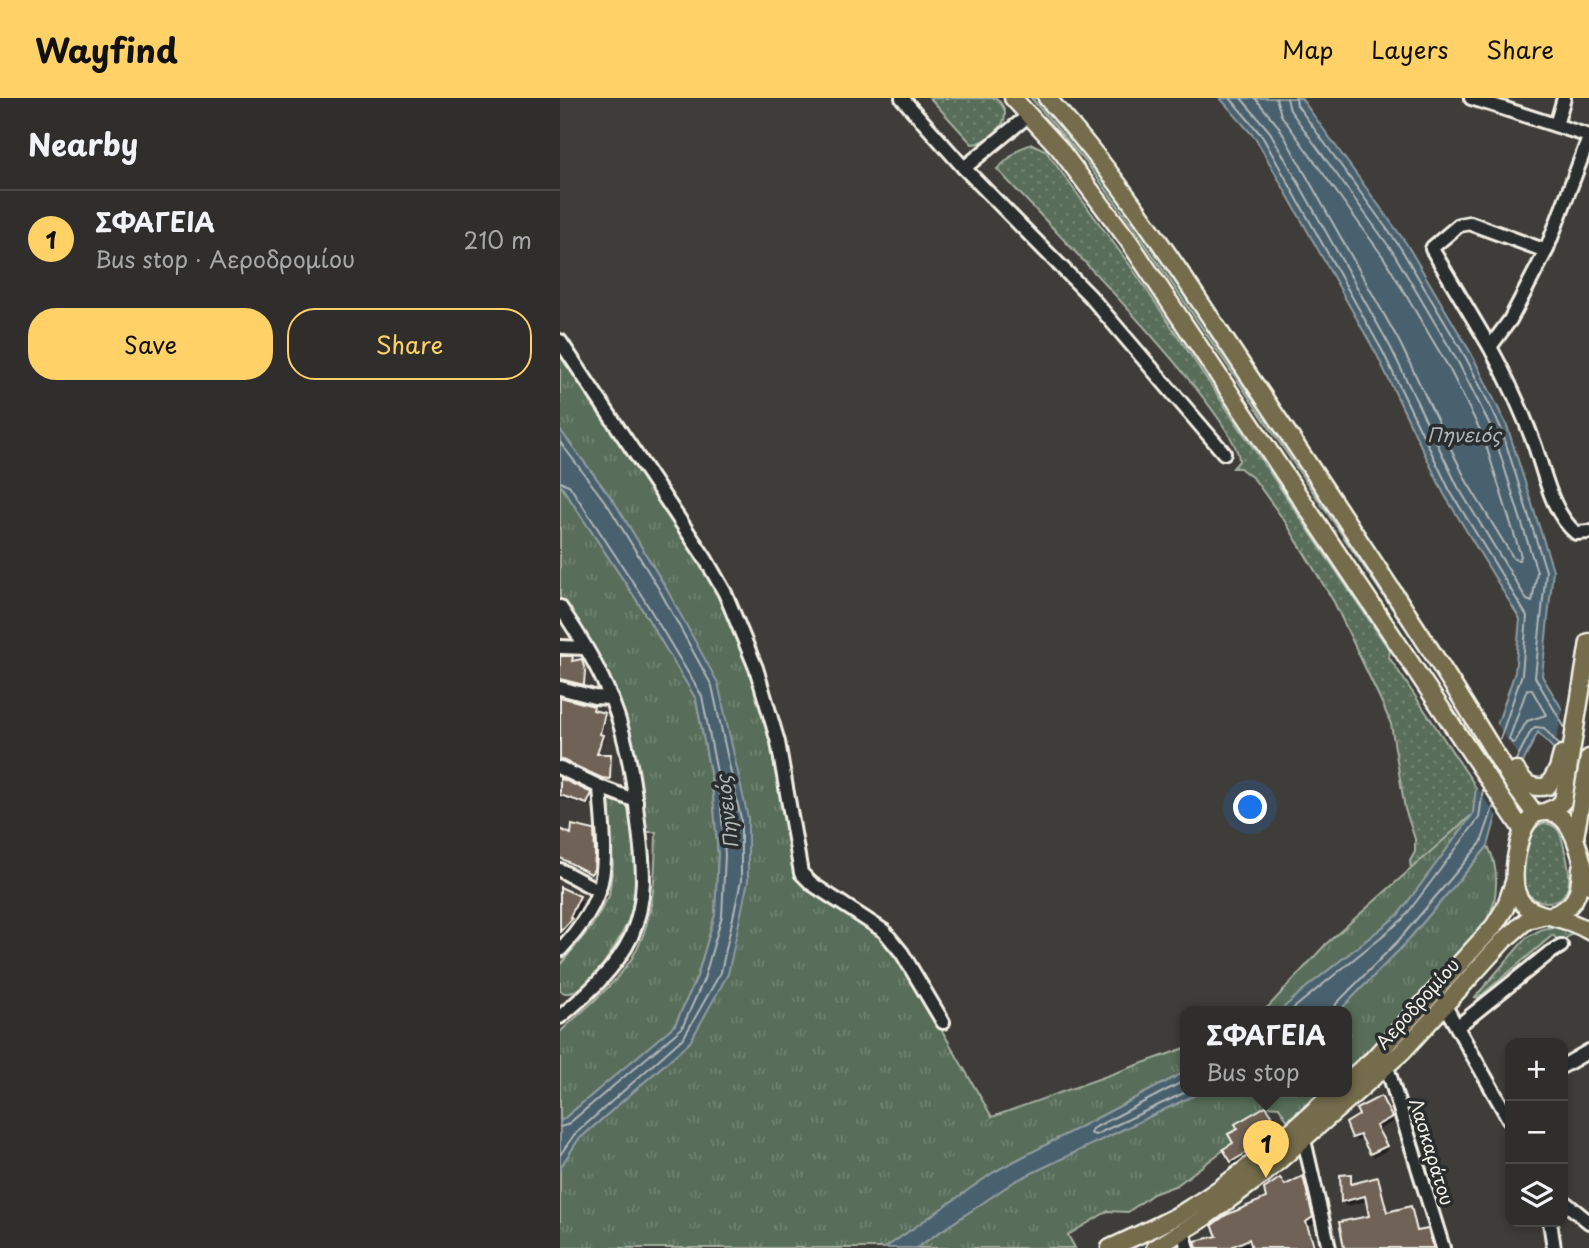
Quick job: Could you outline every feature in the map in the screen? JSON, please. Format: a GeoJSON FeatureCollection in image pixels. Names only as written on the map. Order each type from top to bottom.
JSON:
{"type":"FeatureCollection","features":[{"type":"Feature","properties":{"kind":"main road"},"geometry":{"type":"LineString","coordinates":[[1013,98],[1059,148],[1128,240],[1523,831]]}},
{"type":"Feature","properties":{"kind":"main road"},"geometry":{"type":"LineString","coordinates":[[1046,98],[1094,155],[1161,244],[1407,612],[1496,755],[1541,812],[1562,817],[1576,830]]}},
{"type":"Feature","properties":{"kind":"main road"},"geometry":{"type":"LineString","coordinates":[[1586,927],[1533,912],[1521,902],[1515,880],[1517,854],[1523,831],[1541,812],[1557,807],[1563,801],[1589,642]]}},
{"type":"Feature","properties":{"kind":"main road"},"geometry":{"type":"LineString","coordinates":[[1522,787],[1540,788],[1551,783],[1559,769],[1565,741],[1574,726]]}},
{"type":"Feature","properties":{"kind":"main road"},"geometry":{"type":"LineString","coordinates":[[1589,758],[1576,830],[1581,862],[1589,885]]}},
{"type":"Feature","properties":{"kind":"main road"},"geometry":{"type":"LineString","coordinates":[[1545,916],[1563,912],[1570,906],[1579,884],[1581,862]]}},
{"type":"Feature","properties":{"kind":"main road","name":"Αεροδρομίου"},"geometry":{"type":"LineString","coordinates":[[1352,1077],[1373,1059],[1494,926],[1505,908],[1515,880]]}},
{"type":"Feature","properties":{"kind":"main road","name":"Αεροδρομίου"},"geometry":{"type":"LineString","coordinates":[[1352,1096],[1387,1067],[1445,1006],[1493,949],[1527,920],[1545,916]]}},
{"type":"Feature","properties":{"kind":"main road"},"geometry":{"type":"LineString","coordinates":[[1110,1248],[1138,1241],[1215,1191],[1329,1097]]}},
{"type":"Feature","properties":{"kind":"main road","name":"Αεροδρομίου"},"geometry":{"type":"LineString","coordinates":[[1155,1248],[1186,1240],[1351,1097]]}},
{"type":"Feature","properties":{"kind":"street"},"geometry":{"type":"LineString","coordinates":[[902,98],[964,168],[1090,296],[1224,453]]}},
{"type":"Feature","properties":{"kind":"street"},"geometry":{"type":"LineString","coordinates":[[1471,98],[1589,137],[1546,251],[1510,320],[1490,347]]}},
{"type":"Feature","properties":{"kind":"street"},"geometry":{"type":"LineString","coordinates":[[1556,125],[1564,98]]}},
{"type":"Feature","properties":{"kind":"street"},"geometry":{"type":"LineString","coordinates":[[964,168],[1029,116]]}},
{"type":"Feature","properties":{"kind":"street"},"geometry":{"type":"LineString","coordinates":[[1546,251],[1470,223],[1459,225],[1433,247],[1490,347],[1534,444],[1556,503],[1570,528],[1576,533],[1589,532]]}},
{"type":"Feature","properties":{"kind":"street"},"geometry":{"type":"LineString","coordinates":[[560,341],[705,558],[725,593],[756,668],[778,742],[797,859],[804,878],[884,931],[902,953],[943,1022]]}},
{"type":"Feature","properties":{"kind":"street"},"geometry":{"type":"LineString","coordinates":[[560,607],[611,698],[628,759],[644,869],[640,911],[630,938],[619,957],[594,986],[563,1010]]}},
{"type":"Feature","properties":{"kind":"street"},"geometry":{"type":"LineString","coordinates":[[560,647],[585,648]]}},
{"type":"Feature","properties":{"kind":"street"},"geometry":{"type":"LineString","coordinates":[[560,688],[594,697],[611,698]]}},
{"type":"Feature","properties":{"kind":"street"},"geometry":{"type":"LineString","coordinates":[[560,768],[636,801]]}},
{"type":"Feature","properties":{"kind":"street"},"geometry":{"type":"LineString","coordinates":[[560,950],[589,913],[599,891],[605,862],[600,787]]}},
{"type":"Feature","properties":{"kind":"street"},"geometry":{"type":"LineString","coordinates":[[560,870],[599,891]]}},
{"type":"Feature","properties":{"kind":"street"},"geometry":{"type":"LineString","coordinates":[[1458,1026],[1561,946]]}},
{"type":"Feature","properties":{"kind":"street"},"geometry":{"type":"LineString","coordinates":[[1445,1006],[1505,1098]]}},
{"type":"Feature","properties":{"kind":"street"},"geometry":{"type":"LineString","coordinates":[[1568,1063],[1589,1051]]}},
{"type":"Feature","properties":{"kind":"street","name":"Λασκαράτου"},"geometry":{"type":"LineString","coordinates":[[1387,1067],[1443,1248]]}},
{"type":"Feature","properties":{"kind":"street"},"geometry":{"type":"LineString","coordinates":[[1304,1140],[1329,1248]]}},
{"type":"Feature","properties":{"kind":"street"},"geometry":{"type":"LineString","coordinates":[[1568,1205],[1589,1222]]}},
{"type":"Feature","properties":{"kind":"street"},"geometry":{"type":"LineString","coordinates":[[1551,1227],[1554,1248]]}},
{"type":"Feature","properties":{"kind":"green space"},"geometry":{"type":"Polygon","coordinates":[[[930,98],[996,98],[1004,109],[1004,119],[994,134],[972,144],[930,98]]]}},
{"type":"Feature","properties":{"kind":"green space"},"geometry":{"type":"Polygon","coordinates":[[[1031,98],[1039,98],[1064,125],[1117,193],[1405,620],[1403,625],[1137,232],[1085,161],[1031,98]]]}},
{"type":"Feature","properties":{"kind":"green space"},"geometry":{"type":"Polygon","coordinates":[[[1032,144],[1045,150],[1132,268],[1390,651],[1389,657],[1476,787],[1473,814],[1411,870],[1410,861],[1415,852],[1415,839],[1405,809],[1391,724],[1334,602],[1286,523],[1254,479],[1240,468],[1233,468],[1239,461],[1231,438],[1208,403],[1133,315],[997,169],[1019,149],[1032,144]]]}},
{"type":"Feature","properties":{"kind":"green space"},"geometry":{"type":"Polygon","coordinates":[[[560,355],[669,513],[720,598],[778,742],[803,875],[875,926],[933,1015],[992,1117],[1180,1050],[1180,1075],[994,1172],[885,1248],[560,1248],[560,1168],[578,1140],[690,1042],[748,818],[666,588],[615,503],[560,430],[560,355]]]}},
{"type":"Feature","properties":{"kind":"green space"},"geometry":{"type":"Polygon","coordinates":[[[560,484],[636,599],[696,699],[712,783],[718,855],[715,915],[697,977],[675,1025],[560,1122],[560,1032],[617,978],[640,944],[652,897],[656,832],[645,832],[618,698],[592,644],[560,598],[560,484]]]}},
{"type":"Feature","properties":{"kind":"green space"},"geometry":{"type":"Polygon","coordinates":[[[608,797],[626,804],[634,826],[636,871],[632,910],[613,949],[592,978],[570,993],[560,991],[560,965],[592,926],[609,896],[613,865],[608,797]]]}},
{"type":"Feature","properties":{"kind":"green space"},"geometry":{"type":"Polygon","coordinates":[[[1473,814],[1398,915],[1286,1006],[1269,1006],[1326,944],[1473,814]]]}},
{"type":"Feature","properties":{"kind":"green space"},"geometry":{"type":"Polygon","coordinates":[[[1544,823],[1559,832],[1569,875],[1567,891],[1562,897],[1546,902],[1539,901],[1524,889],[1525,851],[1531,833],[1544,823]]]}},
{"type":"Feature","properties":{"kind":"green space"},"geometry":{"type":"Polygon","coordinates":[[[1488,846],[1496,873],[1496,883],[1494,902],[1487,920],[1371,1049],[1352,1066],[1352,1006],[1344,1006],[1403,946],[1488,846]]]}},
{"type":"Feature","properties":{"kind":"green space"},"geometry":{"type":"Polygon","coordinates":[[[1560,926],[1575,931],[1560,943],[1553,935],[1478,998],[1475,997],[1527,937],[1542,929],[1560,926]]]}},
{"type":"Feature","properties":{"kind":"green space"},"geometry":{"type":"Polygon","coordinates":[[[1191,1097],[1315,1097],[1287,1120],[1279,1107],[1266,1106],[1236,1124],[1238,1129],[1228,1134],[1233,1143],[1177,1185],[1153,1194],[1128,1212],[1108,1211],[1068,1235],[1075,1248],[916,1248],[1015,1181],[1191,1097]]]}},
{"type":"Feature","properties":{"kind":"water","name":"Πηνειός"},"geometry":{"type":"Polygon","coordinates":[[[1220,98],[1301,98],[1406,243],[1472,355],[1507,426],[1553,570],[1542,676],[1589,753],[1560,756],[1538,732],[1496,817],[1488,846],[1403,946],[1344,1006],[1286,1006],[1398,915],[1473,814],[1476,787],[1515,672],[1520,619],[1444,494],[1377,355],[1256,139],[1220,98]]]}},
{"type":"Feature","properties":{"kind":"water","name":"Πηνειός"},"geometry":{"type":"Polygon","coordinates":[[[560,430],[615,503],[718,683],[748,818],[748,881],[728,974],[690,1042],[578,1140],[560,1168],[560,1122],[675,1025],[697,977],[715,915],[718,855],[712,783],[696,699],[636,599],[560,484],[560,430]]]}},
{"type":"Feature","properties":{"kind":"water"},"geometry":{"type":"Polygon","coordinates":[[[1180,1075],[1180,1097],[1191,1097],[1015,1181],[916,1248],[885,1248],[994,1172],[1180,1075]]]}},
{"type":"Feature","properties":{"kind":"pier"},"geometry":{"type":"Polygon","coordinates":[[[1564,705],[1589,747],[1589,812],[1553,754],[1564,705]]]}},
{"type":"Feature","properties":{"kind":"pier"},"geometry":{"type":"Polygon","coordinates":[[[1495,721],[1525,766],[1499,820],[1474,783],[1495,721]]]}},
{"type":"Feature","properties":{"kind":"building"},"geometry":{"type":"Polygon","coordinates":[[[560,656],[573,656],[572,661],[582,659],[584,685],[560,679],[560,656]]]}},
{"type":"Feature","properties":{"kind":"building"},"geometry":{"type":"Polygon","coordinates":[[[560,697],[594,706],[593,710],[605,713],[600,734],[603,735],[597,754],[611,754],[610,779],[560,759],[560,697]]]}},
{"type":"Feature","properties":{"kind":"building"},"geometry":{"type":"Polygon","coordinates":[[[560,778],[592,793],[587,804],[560,795],[560,778]]]}},
{"type":"Feature","properties":{"kind":"building"},"geometry":{"type":"Polygon","coordinates":[[[572,825],[594,830],[595,855],[591,874],[560,858],[560,829],[571,834],[572,825]]]}},
{"type":"Feature","properties":{"kind":"building"},"geometry":{"type":"Polygon","coordinates":[[[560,887],[580,896],[570,917],[572,919],[560,932],[560,887]]]}},
{"type":"Feature","properties":{"kind":"building"},"geometry":{"type":"Polygon","coordinates":[[[1381,1096],[1392,1117],[1376,1126],[1387,1146],[1370,1154],[1360,1135],[1352,1138],[1346,1123],[1359,1115],[1356,1109],[1381,1096]]]}},
{"type":"Feature","properties":{"kind":"building"},"geometry":{"type":"Polygon","coordinates":[[[1266,1106],[1275,1121],[1247,1138],[1253,1149],[1231,1162],[1223,1149],[1233,1143],[1228,1134],[1238,1129],[1235,1124],[1266,1106]]]}},
{"type":"Feature","properties":{"kind":"building"},"geometry":{"type":"Polygon","coordinates":[[[1351,1174],[1351,1184],[1378,1177],[1387,1212],[1411,1206],[1417,1231],[1428,1229],[1434,1248],[1344,1248],[1339,1222],[1369,1216],[1365,1196],[1341,1202],[1340,1175],[1351,1174]]]}},
{"type":"Feature","properties":{"kind":"building"},"geometry":{"type":"Polygon","coordinates":[[[1303,1176],[1313,1217],[1306,1222],[1314,1246],[1252,1248],[1249,1239],[1229,1248],[1197,1248],[1195,1241],[1217,1236],[1212,1225],[1226,1215],[1266,1198],[1264,1189],[1280,1178],[1285,1185],[1303,1176]]]}},
{"type":"Feature","properties":{"kind":"place","name":"ΣΦΑΓΕΙΑ"},"geometry":{"type":"Point","coordinates":[1266,1178]}}]}
